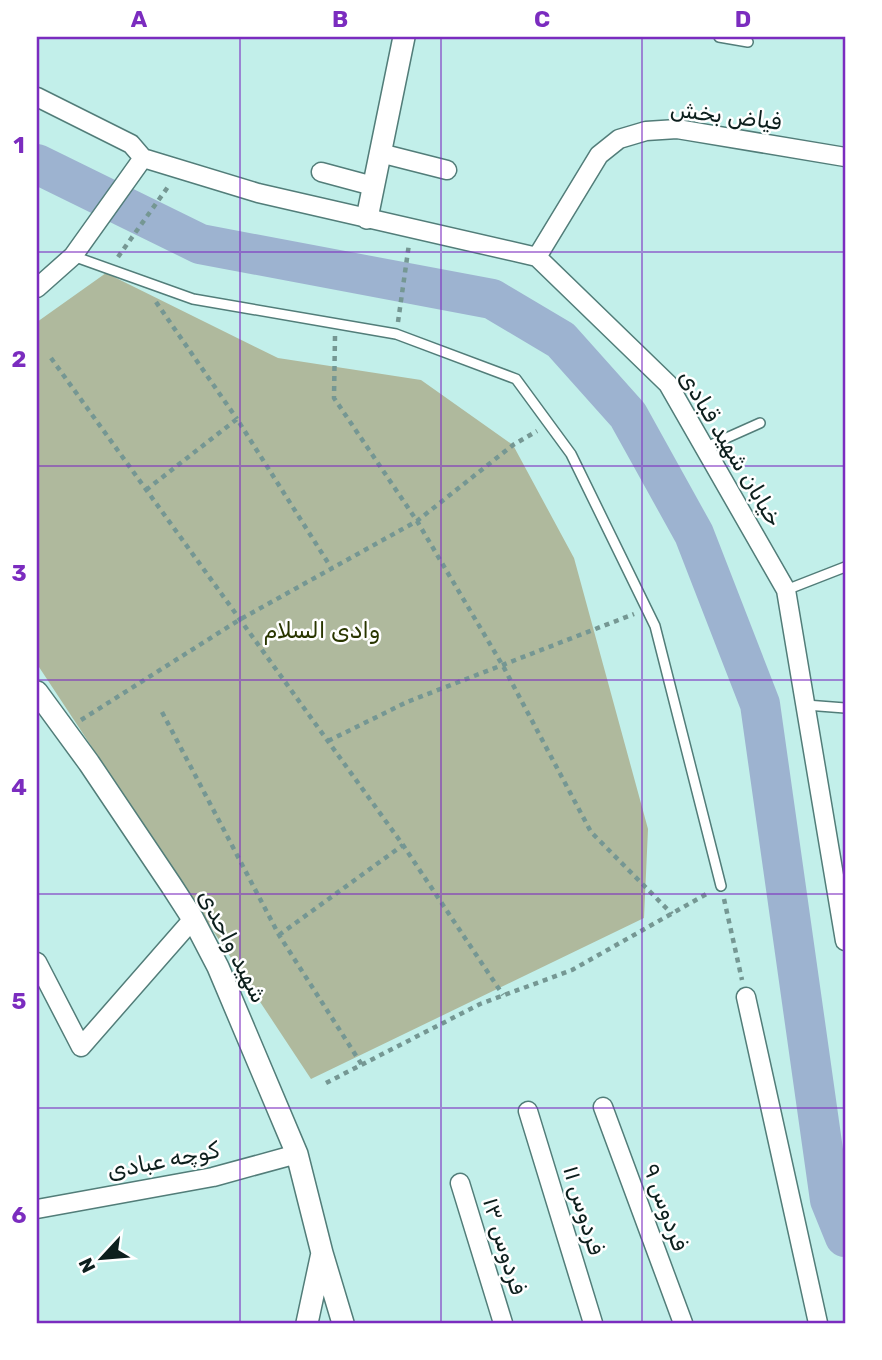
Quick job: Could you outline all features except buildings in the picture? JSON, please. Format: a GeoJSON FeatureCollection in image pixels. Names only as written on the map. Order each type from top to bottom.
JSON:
{"type":"FeatureCollection","features":[{"type":"Feature","properties":{"kind":"street"},"geometry":{"type":"LineString","coordinates":[[367,218],[404,37]]}},
{"type":"Feature","properties":{"kind":"street"},"geometry":{"type":"LineString","coordinates":[[37,97],[131,144],[143,158],[258,193],[537,257]]}},
{"type":"Feature","properties":{"kind":"street","name":"فیاض بخش"},"geometry":{"type":"LineString","coordinates":[[537,257],[599,155],[619,139],[646,131],[677,129],[845,157]]}},
{"type":"Feature","properties":{"kind":"street"},"geometry":{"type":"LineString","coordinates":[[380,153],[447,170]]}},
{"type":"Feature","properties":{"kind":"street"},"geometry":{"type":"LineString","coordinates":[[37,288],[73,256],[143,158]]}},
{"type":"Feature","properties":{"kind":"street"},"geometry":{"type":"LineString","coordinates":[[321,172],[373,186]]}},
{"type":"Feature","properties":{"kind":"street","name":"خیابان شهید قبادی"},"geometry":{"type":"LineString","coordinates":[[537,257],[668,384],[786,590],[840,884],[845,941]]}},
{"type":"Feature","properties":{"kind":"street","name":"شهید واحدی"},"geometry":{"type":"LineString","coordinates":[[37,692],[66,730],[193,919],[218,967],[297,1154],[343,1323]]}},
{"type":"Feature","properties":{"kind":"street"},"geometry":{"type":"LineString","coordinates":[[39,973],[82,1047],[193,919]]}},
{"type":"Feature","properties":{"kind":"street"},"geometry":{"type":"LineString","coordinates":[[746,997],[818,1323]]}},
{"type":"Feature","properties":{"kind":"street","name":"فردوس ۹"},"geometry":{"type":"LineString","coordinates":[[603,1107],[683,1323]]}},
{"type":"Feature","properties":{"kind":"street","name":"فردوس ۱۱"},"geometry":{"type":"LineString","coordinates":[[528,1111],[593,1323]]}},
{"type":"Feature","properties":{"kind":"street","name":"کوچه عبادی"},"geometry":{"type":"LineString","coordinates":[[37,1209],[213,1177],[297,1154]]}},
{"type":"Feature","properties":{"kind":"street","name":"فردوس ۱۳"},"geometry":{"type":"LineString","coordinates":[[460,1182],[503,1323]]}},
{"type":"Feature","properties":{"kind":"street"},"geometry":{"type":"LineString","coordinates":[[307,1323],[323,1253]]}},
{"type":"Feature","properties":{"kind":"lane"},"geometry":{"type":"LineString","coordinates":[[719,37],[748,41]]}},
{"type":"Feature","properties":{"kind":"lane"},"geometry":{"type":"LineString","coordinates":[[73,256],[194,299],[396,334],[516,379],[571,454],[655,626],[721,886]]}},
{"type":"Feature","properties":{"kind":"lane"},"geometry":{"type":"LineString","coordinates":[[704,448],[760,423]]}},
{"type":"Feature","properties":{"kind":"lane"},"geometry":{"type":"LineString","coordinates":[[786,590],[845,566]]}},
{"type":"Feature","properties":{"kind":"lane"},"geometry":{"type":"LineString","coordinates":[[806,705],[845,708]]}},
{"type":"Feature","properties":{"kind":"path"},"geometry":{"type":"LineString","coordinates":[[110,269],[181,169]]}},
{"type":"Feature","properties":{"kind":"path"},"geometry":{"type":"LineString","coordinates":[[396,334],[411,228]]}},
{"type":"Feature","properties":{"kind":"path"},"geometry":{"type":"LineString","coordinates":[[142,281],[237,419],[332,569]]}},
{"type":"Feature","properties":{"kind":"path"},"geometry":{"type":"LineString","coordinates":[[335,324],[334,398],[418,521],[503,666],[591,832],[672,914]]}},
{"type":"Feature","properties":{"kind":"path"},"geometry":{"type":"LineString","coordinates":[[51,358],[403,845],[503,995]]}},
{"type":"Feature","properties":{"kind":"path"},"geometry":{"type":"LineString","coordinates":[[146,490],[237,419]]}},
{"type":"Feature","properties":{"kind":"path"},"geometry":{"type":"LineString","coordinates":[[66,730],[239,620],[418,521],[513,445],[549,423]]}},
{"type":"Feature","properties":{"kind":"path"},"geometry":{"type":"LineString","coordinates":[[327,741],[407,702],[646,609]]}},
{"type":"Feature","properties":{"kind":"path"},"geometry":{"type":"LineString","coordinates":[[162,712],[279,935],[362,1065]]}},
{"type":"Feature","properties":{"kind":"path"},"geometry":{"type":"LineString","coordinates":[[279,935],[403,845]]}},
{"type":"Feature","properties":{"kind":"path"},"geometry":{"type":"LineString","coordinates":[[326,1083],[480,1004],[572,970],[721,886],[746,997]]}},
{"type":"Feature","properties":{"kind":"green space","name":"وادی السلام"},"geometry":{"type":"Polygon","coordinates":[[[106,273],[278,358],[421,380],[513,445],[574,558],[648,829],[644,918],[311,1079],[37,664],[37,322],[106,273]]]}},
{"type":"Feature","properties":{"kind":"waterway"},"geometry":{"type":"LineString","coordinates":[[37,164],[200,244],[492,299],[561,340],[628,415],[694,534],[760,704],[830,1200],[845,1237]]}}]}
